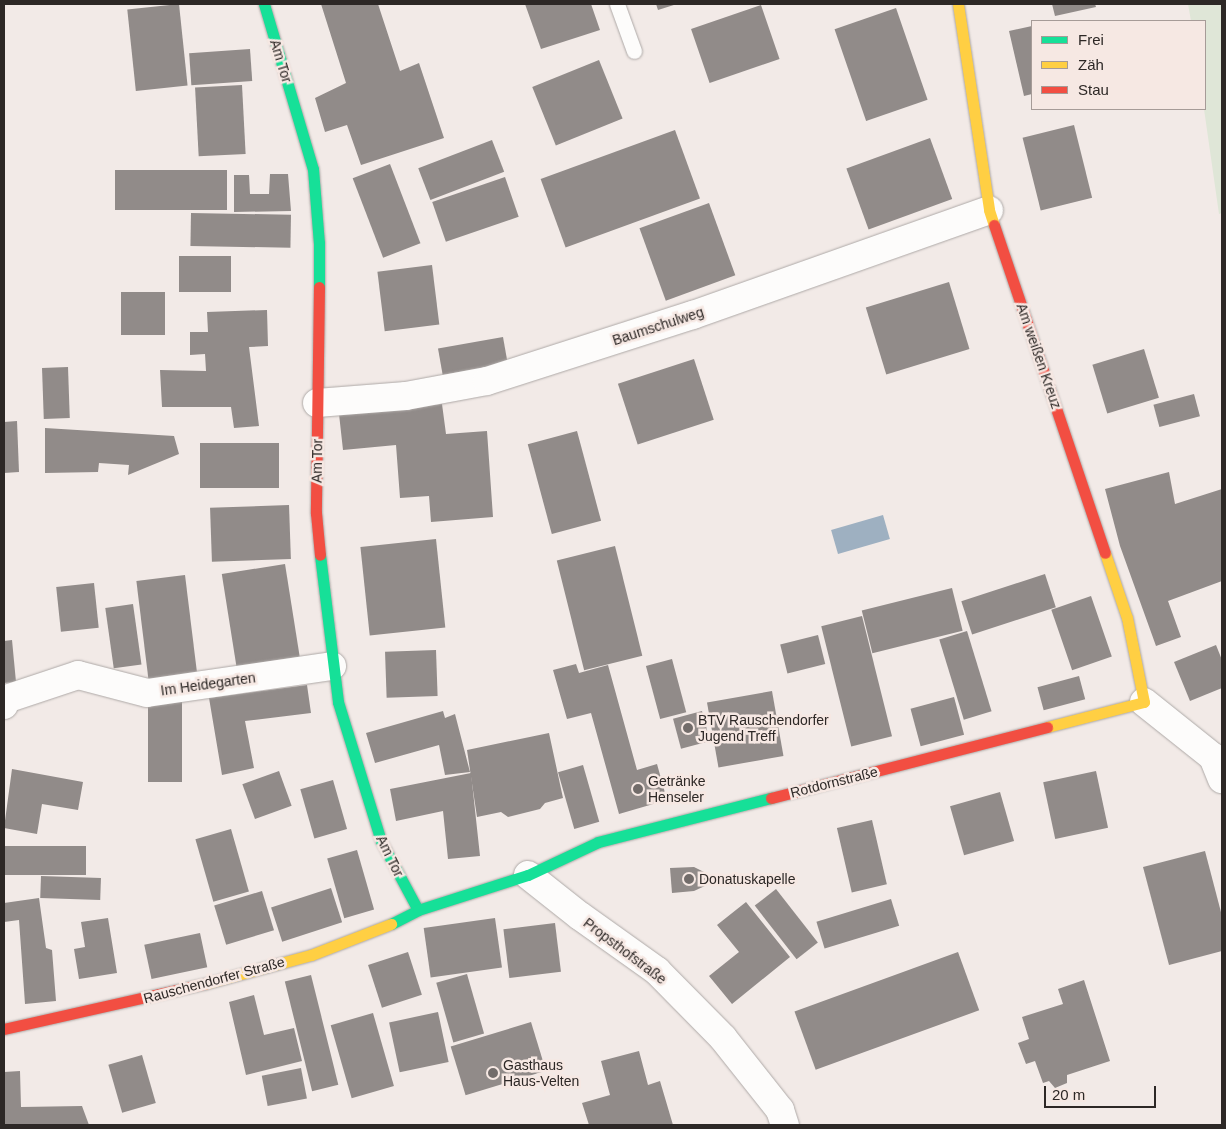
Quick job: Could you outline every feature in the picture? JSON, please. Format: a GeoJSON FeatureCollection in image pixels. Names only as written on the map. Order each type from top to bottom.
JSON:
{"type":"FeatureCollection","features":[{"type":"Feature","properties":{"kind":"street","name":"Am Tor"},"geometry":{"type":"LineString","coordinates":[[264,4],[313,169],[319,243],[316,513],[332,666],[338,702],[381,841],[418,910]]}},
{"type":"Feature","properties":{"kind":"street","name":"Am weißen Kreuz"},"geometry":{"type":"LineString","coordinates":[[958,4],[989,210],[1127,618],[1144,702]]}},
{"type":"Feature","properties":{"kind":"street","name":"Baumschulweg"},"geometry":{"type":"LineString","coordinates":[[317,403],[406,396],[486,381],[693,315],[989,210]]}},
{"type":"Feature","properties":{"kind":"street","name":"Im Heidegarten"},"geometry":{"type":"LineString","coordinates":[[4,705],[6,699],[78,675],[147,693],[332,666]]}},
{"type":"Feature","properties":{"kind":"street"},"geometry":{"type":"LineString","coordinates":[[1144,702],[1219,764]]}},
{"type":"Feature","properties":{"kind":"street","name":"Rotdornstraße"},"geometry":{"type":"LineString","coordinates":[[528,875],[598,842],[1144,702]]}},
{"type":"Feature","properties":{"kind":"street"},"geometry":{"type":"LineString","coordinates":[[418,910],[528,875]]}},
{"type":"Feature","properties":{"kind":"street","name":"Propsthofstraße"},"geometry":{"type":"LineString","coordinates":[[528,875],[580,916],[657,971],[723,1038],[780,1110],[784,1125]]}},
{"type":"Feature","properties":{"kind":"street","name":"Rauschendorfer Straße"},"geometry":{"type":"LineString","coordinates":[[4,1029],[165,994],[310,955],[387,926],[418,910]]}},
{"type":"Feature","properties":{"kind":"lane"},"geometry":{"type":"LineString","coordinates":[[617,4],[634,51]]}},
{"type":"Feature","properties":{"kind":"green space"},"geometry":{"type":"Polygon","coordinates":[[[1188,4],[1222,4],[1222,213],[1219,214],[1204,110],[1206,110],[1206,20],[1191,20],[1188,4]]]}},
{"type":"Feature","properties":{"kind":"water"},"geometry":{"type":"Polygon","coordinates":[[[883,515],[890,539],[838,554],[831,530],[883,515]]]}},
{"type":"Feature","properties":{"kind":"building"},"geometry":{"type":"Polygon","coordinates":[[[179,4],[188,86],[136,91],[127,9],[179,4]]]}},
{"type":"Feature","properties":{"kind":"building"},"geometry":{"type":"Polygon","coordinates":[[[321,4],[378,4],[400,71],[419,63],[444,138],[361,165],[347,125],[325,132],[315,98],[346,83],[321,4]]]}},
{"type":"Feature","properties":{"kind":"building"},"geometry":{"type":"Polygon","coordinates":[[[525,4],[591,4],[600,30],[541,49],[525,4]]]}},
{"type":"Feature","properties":{"kind":"building"},"geometry":{"type":"Polygon","coordinates":[[[656,4],[677,4],[658,10],[656,4]]]}},
{"type":"Feature","properties":{"kind":"building"},"geometry":{"type":"Polygon","coordinates":[[[1052,4],[1095,4],[1096,7],[1055,16],[1052,4]]]}},
{"type":"Feature","properties":{"kind":"building"},"geometry":{"type":"Polygon","coordinates":[[[761,5],[780,59],[710,83],[691,29],[761,5]]]}},
{"type":"Feature","properties":{"kind":"building"},"geometry":{"type":"Polygon","coordinates":[[[896,8],[928,100],[866,121],[835,29],[896,8]]]}},
{"type":"Feature","properties":{"kind":"building"},"geometry":{"type":"Polygon","coordinates":[[[1031,26],[1031,94],[1024,96],[1009,31],[1031,26]]]}},
{"type":"Feature","properties":{"kind":"building"},"geometry":{"type":"Polygon","coordinates":[[[250,49],[252,81],[191,85],[189,53],[250,49]]]}},
{"type":"Feature","properties":{"kind":"building"},"geometry":{"type":"Polygon","coordinates":[[[599,60],[623,118],[556,145],[532,87],[599,60]]]}},
{"type":"Feature","properties":{"kind":"building"},"geometry":{"type":"Polygon","coordinates":[[[242,85],[246,154],[199,156],[195,87],[242,85]]]}},
{"type":"Feature","properties":{"kind":"building"},"geometry":{"type":"Polygon","coordinates":[[[1074,125],[1092,198],[1041,211],[1023,138],[1074,125]]]}},
{"type":"Feature","properties":{"kind":"building"},"geometry":{"type":"Polygon","coordinates":[[[675,130],[700,199],[566,248],[541,179],[675,130]]]}},
{"type":"Feature","properties":{"kind":"building"},"geometry":{"type":"Polygon","coordinates":[[[930,138],[952,199],[869,230],[846,168],[930,138]]]}},
{"type":"Feature","properties":{"kind":"building"},"geometry":{"type":"Polygon","coordinates":[[[492,140],[504,172],[430,200],[418,168],[492,140]]]}},
{"type":"Feature","properties":{"kind":"building"},"geometry":{"type":"Polygon","coordinates":[[[390,164],[420,243],[383,258],[353,178],[390,164]]]}},
{"type":"Feature","properties":{"kind":"building"},"geometry":{"type":"Polygon","coordinates":[[[115,170],[227,170],[227,210],[115,210],[115,170]]]}},
{"type":"Feature","properties":{"kind":"building"},"geometry":{"type":"Polygon","coordinates":[[[270,174],[288,174],[291,211],[234,212],[234,175],[249,175],[250,194],[269,194],[270,174]]]}},
{"type":"Feature","properties":{"kind":"building"},"geometry":{"type":"Polygon","coordinates":[[[505,177],[519,217],[446,242],[432,202],[505,177]]]}},
{"type":"Feature","properties":{"kind":"building"},"geometry":{"type":"Polygon","coordinates":[[[709,203],[735,275],[666,301],[639,228],[709,203]]]}},
{"type":"Feature","properties":{"kind":"building"},"geometry":{"type":"Polygon","coordinates":[[[191,213],[291,215],[290,248],[190,246],[191,213]]]}},
{"type":"Feature","properties":{"kind":"building"},"geometry":{"type":"Polygon","coordinates":[[[179,256],[231,256],[231,292],[179,292],[179,256]]]}},
{"type":"Feature","properties":{"kind":"building"},"geometry":{"type":"Polygon","coordinates":[[[432,265],[439,325],[385,331],[377,272],[432,265]]]}},
{"type":"Feature","properties":{"kind":"building"},"geometry":{"type":"Polygon","coordinates":[[[949,282],[969,349],[886,374],[866,307],[949,282]]]}},
{"type":"Feature","properties":{"kind":"building"},"geometry":{"type":"Polygon","coordinates":[[[121,292],[165,292],[165,335],[121,335],[121,292]]]}},
{"type":"Feature","properties":{"kind":"building"},"geometry":{"type":"Polygon","coordinates":[[[267,310],[268,346],[249,347],[259,426],[234,428],[231,407],[162,407],[160,370],[206,371],[205,354],[190,355],[190,332],[208,332],[207,312],[267,310]]]}},
{"type":"Feature","properties":{"kind":"building"},"geometry":{"type":"Polygon","coordinates":[[[503,337],[508,364],[443,375],[438,348],[503,337]]]}},
{"type":"Feature","properties":{"kind":"building"},"geometry":{"type":"Polygon","coordinates":[[[1144,349],[1159,398],[1107,414],[1092,365],[1144,349]]]}},
{"type":"Feature","properties":{"kind":"building"},"geometry":{"type":"Polygon","coordinates":[[[694,359],[714,420],[638,445],[618,384],[694,359]]]}},
{"type":"Feature","properties":{"kind":"building"},"geometry":{"type":"Polygon","coordinates":[[[68,367],[70,418],[44,419],[42,368],[68,367]]]}},
{"type":"Feature","properties":{"kind":"building"},"geometry":{"type":"Polygon","coordinates":[[[1194,394],[1200,416],[1159,427],[1153,405],[1194,394]]]}},
{"type":"Feature","properties":{"kind":"building"},"geometry":{"type":"Polygon","coordinates":[[[442,404],[446,434],[487,431],[493,517],[431,522],[429,496],[400,498],[396,445],[343,450],[339,414],[442,404]]]}},
{"type":"Feature","properties":{"kind":"building"},"geometry":{"type":"Polygon","coordinates":[[[17,421],[19,472],[4,473],[4,422],[17,421]]]}},
{"type":"Feature","properties":{"kind":"building"},"geometry":{"type":"Polygon","coordinates":[[[45,428],[174,436],[179,454],[128,475],[129,465],[99,463],[98,472],[45,473],[45,428]]]}},
{"type":"Feature","properties":{"kind":"building"},"geometry":{"type":"Polygon","coordinates":[[[577,431],[601,521],[552,534],[528,444],[577,431]]]}},
{"type":"Feature","properties":{"kind":"building"},"geometry":{"type":"Polygon","coordinates":[[[200,443],[279,443],[279,488],[200,488],[200,443]]]}},
{"type":"Feature","properties":{"kind":"building"},"geometry":{"type":"Polygon","coordinates":[[[1169,472],[1175,504],[1222,489],[1222,581],[1168,601],[1181,637],[1156,646],[1120,546],[1105,489],[1169,472]]]}},
{"type":"Feature","properties":{"kind":"building"},"geometry":{"type":"Polygon","coordinates":[[[289,505],[291,559],[212,562],[210,508],[289,505]]]}},
{"type":"Feature","properties":{"kind":"building"},"geometry":{"type":"Polygon","coordinates":[[[436,539],[445,628],[370,635],[360,547],[436,539]]]}},
{"type":"Feature","properties":{"kind":"building"},"geometry":{"type":"Polygon","coordinates":[[[615,546],[642,656],[584,670],[557,561],[615,546]]]}},
{"type":"Feature","properties":{"kind":"building"},"geometry":{"type":"Polygon","coordinates":[[[285,564],[300,657],[236,667],[222,574],[285,564]]]}},
{"type":"Feature","properties":{"kind":"building"},"geometry":{"type":"Polygon","coordinates":[[[1045,574],[1056,607],[972,634],[961,601],[1045,574]]]}},
{"type":"Feature","properties":{"kind":"building"},"geometry":{"type":"Polygon","coordinates":[[[185,575],[197,673],[148,679],[136,581],[185,575]]]}},
{"type":"Feature","properties":{"kind":"building"},"geometry":{"type":"Polygon","coordinates":[[[94,583],[99,628],[61,632],[56,587],[94,583]]]}},
{"type":"Feature","properties":{"kind":"building"},"geometry":{"type":"Polygon","coordinates":[[[952,588],[963,631],[872,653],[862,610],[952,588]]]}},
{"type":"Feature","properties":{"kind":"building"},"geometry":{"type":"Polygon","coordinates":[[[1091,596],[1112,657],[1072,670],[1051,610],[1091,596]]]}},
{"type":"Feature","properties":{"kind":"building"},"geometry":{"type":"Polygon","coordinates":[[[133,604],[141,664],[114,668],[105,608],[133,604]]]}},
{"type":"Feature","properties":{"kind":"building"},"geometry":{"type":"Polygon","coordinates":[[[862,616],[892,736],[851,746],[821,626],[862,616]]]}},
{"type":"Feature","properties":{"kind":"building"},"geometry":{"type":"Polygon","coordinates":[[[967,631],[992,711],[964,720],[939,639],[967,631]]]}},
{"type":"Feature","properties":{"kind":"building"},"geometry":{"type":"Polygon","coordinates":[[[818,635],[825,664],[787,674],[780,644],[818,635]]]}},
{"type":"Feature","properties":{"kind":"building"},"geometry":{"type":"Polygon","coordinates":[[[12,640],[16,682],[4,683],[4,641],[12,640]]]}},
{"type":"Feature","properties":{"kind":"building"},"geometry":{"type":"Polygon","coordinates":[[[1216,645],[1222,660],[1222,688],[1190,701],[1174,662],[1216,645]]]}},
{"type":"Feature","properties":{"kind":"building"},"geometry":{"type":"Polygon","coordinates":[[[436,650],[438,696],[387,698],[385,652],[436,650]]]}},
{"type":"Feature","properties":{"kind":"building"},"geometry":{"type":"Polygon","coordinates":[[[672,659],[686,712],[660,719],[646,666],[672,659]]]}},
{"type":"Feature","properties":{"kind":"building"},"geometry":{"type":"Polygon","coordinates":[[[576,664],[579,673],[608,665],[637,770],[657,764],[667,800],[619,814],[591,713],[567,719],[553,670],[576,664]]]}},
{"type":"Feature","properties":{"kind":"building"},"geometry":{"type":"Polygon","coordinates":[[[1079,676],[1085,699],[1044,710],[1037,687],[1079,676]]]}},
{"type":"Feature","properties":{"kind":"building"},"geometry":{"type":"Polygon","coordinates":[[[307,685],[311,713],[245,721],[254,768],[222,775],[209,698],[307,685]]]}},
{"type":"Feature","properties":{"kind":"building"},"geometry":{"type":"Polygon","coordinates":[[[772,691],[783,756],[718,767],[707,702],[772,691]]]}},
{"type":"Feature","properties":{"kind":"building"},"geometry":{"type":"Polygon","coordinates":[[[954,697],[964,735],[921,746],[911,709],[954,697]]]}},
{"type":"Feature","properties":{"kind":"building"},"geometry":{"type":"Polygon","coordinates":[[[148,702],[182,702],[182,782],[148,782],[148,702]]]}},
{"type":"Feature","properties":{"kind":"building"},"geometry":{"type":"Polygon","coordinates":[[[443,711],[445,718],[455,714],[470,772],[445,775],[439,745],[375,763],[366,733],[443,711]]]}},
{"type":"Feature","properties":{"kind":"building"},"geometry":{"type":"Polygon","coordinates":[[[702,711],[710,741],[681,749],[673,719],[702,711]]]}},
{"type":"Feature","properties":{"kind":"building"},"geometry":{"type":"Polygon","coordinates":[[[549,733],[563,798],[545,803],[540,809],[508,817],[501,812],[477,817],[467,750],[549,733]]]}},
{"type":"Feature","properties":{"kind":"building"},"geometry":{"type":"Polygon","coordinates":[[[583,765],[599,822],[574,829],[558,772],[583,765]]]}},
{"type":"Feature","properties":{"kind":"building"},"geometry":{"type":"Polygon","coordinates":[[[12,769],[83,782],[78,810],[42,804],[37,834],[4,828],[12,769]]]}},
{"type":"Feature","properties":{"kind":"building"},"geometry":{"type":"Polygon","coordinates":[[[279,771],[292,806],[255,819],[242,784],[279,771]]]}},
{"type":"Feature","properties":{"kind":"building"},"geometry":{"type":"Polygon","coordinates":[[[1096,771],[1108,828],[1055,839],[1043,782],[1096,771]]]}},
{"type":"Feature","properties":{"kind":"building"},"geometry":{"type":"Polygon","coordinates":[[[471,773],[480,856],[448,859],[443,811],[396,821],[390,789],[471,773]]]}},
{"type":"Feature","properties":{"kind":"building"},"geometry":{"type":"Polygon","coordinates":[[[333,780],[347,829],[314,838],[300,789],[333,780]]]}},
{"type":"Feature","properties":{"kind":"building"},"geometry":{"type":"Polygon","coordinates":[[[1000,792],[1014,841],[964,855],[950,806],[1000,792]]]}},
{"type":"Feature","properties":{"kind":"building"},"geometry":{"type":"Polygon","coordinates":[[[872,820],[887,884],[852,892],[837,828],[872,820]]]}},
{"type":"Feature","properties":{"kind":"building"},"geometry":{"type":"Polygon","coordinates":[[[231,829],[249,891],[213,902],[195,839],[231,829]]]}},
{"type":"Feature","properties":{"kind":"building"},"geometry":{"type":"Polygon","coordinates":[[[4,846],[86,846],[86,875],[4,875],[4,846]]]}},
{"type":"Feature","properties":{"kind":"building"},"geometry":{"type":"Polygon","coordinates":[[[357,850],[374,910],[344,918],[327,859],[357,850]]]}},
{"type":"Feature","properties":{"kind":"building"},"geometry":{"type":"Polygon","coordinates":[[[1205,851],[1222,916],[1222,951],[1169,965],[1143,867],[1205,851]]]}},
{"type":"Feature","properties":{"kind":"building","name":"Donatuskapelle"},"geometry":{"type":"Polygon","coordinates":[[[694,867],[706,873],[707,885],[694,891],[672,893],[670,868],[694,867]]]}},
{"type":"Feature","properties":{"kind":"building"},"geometry":{"type":"Polygon","coordinates":[[[41,876],[101,878],[100,900],[40,898],[41,876]]]}},
{"type":"Feature","properties":{"kind":"building"},"geometry":{"type":"Polygon","coordinates":[[[331,888],[342,922],[282,942],[271,907],[331,888]]]}},
{"type":"Feature","properties":{"kind":"building"},"geometry":{"type":"Polygon","coordinates":[[[776,889],[818,943],[797,959],[755,906],[776,889]]]}},
{"type":"Feature","properties":{"kind":"building"},"geometry":{"type":"Polygon","coordinates":[[[262,891],[274,930],[226,945],[214,906],[262,891]]]}},
{"type":"Feature","properties":{"kind":"building"},"geometry":{"type":"Polygon","coordinates":[[[39,898],[46,948],[52,950],[56,1001],[25,1004],[19,920],[4,922],[4,903],[39,898]]]}},
{"type":"Feature","properties":{"kind":"building"},"geometry":{"type":"Polygon","coordinates":[[[891,899],[899,926],[825,949],[816,922],[891,899]]]}},
{"type":"Feature","properties":{"kind":"building"},"geometry":{"type":"Polygon","coordinates":[[[746,902],[790,957],[732,1004],[709,976],[739,952],[717,925],[746,902]]]}},
{"type":"Feature","properties":{"kind":"building"},"geometry":{"type":"Polygon","coordinates":[[[108,918],[117,973],[79,979],[74,949],[85,947],[81,922],[108,918]]]}},
{"type":"Feature","properties":{"kind":"building"},"geometry":{"type":"Polygon","coordinates":[[[495,918],[502,968],[431,978],[424,928],[495,918]]]}},
{"type":"Feature","properties":{"kind":"building"},"geometry":{"type":"Polygon","coordinates":[[[555,923],[561,972],[509,978],[503,929],[555,923]]]}},
{"type":"Feature","properties":{"kind":"building"},"geometry":{"type":"Polygon","coordinates":[[[200,933],[207,967],[152,979],[144,945],[200,933]]]}},
{"type":"Feature","properties":{"kind":"building"},"geometry":{"type":"Polygon","coordinates":[[[408,952],[422,995],[382,1008],[368,965],[408,952]]]}},
{"type":"Feature","properties":{"kind":"building"},"geometry":{"type":"Polygon","coordinates":[[[958,952],[979,1010],[816,1070],[794,1012],[958,952]]]}},
{"type":"Feature","properties":{"kind":"building"},"geometry":{"type":"Polygon","coordinates":[[[467,974],[484,1034],[453,1042],[436,983],[467,974]]]}},
{"type":"Feature","properties":{"kind":"building"},"geometry":{"type":"Polygon","coordinates":[[[311,975],[338,1085],[312,1091],[285,982],[311,975]]]}},
{"type":"Feature","properties":{"kind":"building"},"geometry":{"type":"Polygon","coordinates":[[[1084,980],[1110,1061],[1067,1075],[1067,1083],[1055,1088],[1049,1081],[1043,1083],[1035,1061],[1026,1064],[1018,1043],[1029,1039],[1022,1017],[1063,1004],[1058,989],[1084,980]]]}},
{"type":"Feature","properties":{"kind":"building"},"geometry":{"type":"Polygon","coordinates":[[[254,995],[264,1035],[294,1028],[302,1061],[246,1075],[229,1002],[254,995]]]}},
{"type":"Feature","properties":{"kind":"building"},"geometry":{"type":"Polygon","coordinates":[[[438,1012],[449,1062],[400,1072],[389,1022],[438,1012]]]}},
{"type":"Feature","properties":{"kind":"building"},"geometry":{"type":"Polygon","coordinates":[[[373,1013],[394,1086],[352,1098],[331,1025],[373,1013]]]}},
{"type":"Feature","properties":{"kind":"building"},"geometry":{"type":"Polygon","coordinates":[[[531,1022],[546,1071],[466,1095],[451,1047],[531,1022]]]}},
{"type":"Feature","properties":{"kind":"building"},"geometry":{"type":"Polygon","coordinates":[[[639,1051],[648,1085],[660,1081],[673,1125],[589,1125],[582,1103],[610,1095],[601,1061],[639,1051]]]}},
{"type":"Feature","properties":{"kind":"building"},"geometry":{"type":"Polygon","coordinates":[[[142,1055],[156,1103],[122,1113],[108,1065],[142,1055]]]}},
{"type":"Feature","properties":{"kind":"building"},"geometry":{"type":"Polygon","coordinates":[[[301,1068],[307,1098],[268,1106],[262,1076],[301,1068]]]}},
{"type":"Feature","properties":{"kind":"building"},"geometry":{"type":"Polygon","coordinates":[[[20,1071],[21,1107],[82,1106],[89,1125],[4,1125],[4,1072],[20,1071]]]}},
{"type":"Feature","properties":{"kind":"traffic: fast"},"geometry":{"type":"LineString","coordinates":[[264,4],[313,169],[319,243],[319,287]]}},
{"type":"Feature","properties":{"kind":"traffic: fast"},"geometry":{"type":"LineString","coordinates":[[320,555],[338,702],[381,841],[418,910]]}},
{"type":"Feature","properties":{"kind":"traffic: fast"},"geometry":{"type":"LineString","coordinates":[[391,924],[418,910],[528,875],[598,842],[771,798]]}},
{"type":"Feature","properties":{"kind":"traffic: slow"},"geometry":{"type":"LineString","coordinates":[[958,4],[989,210],[994,225]]}},
{"type":"Feature","properties":{"kind":"traffic: slow"},"geometry":{"type":"LineString","coordinates":[[1047,727],[1144,702],[1127,618],[1105,553]]}},
{"type":"Feature","properties":{"kind":"traffic: slow"},"geometry":{"type":"LineString","coordinates":[[204,984],[311,955],[391,924]]}},
{"type":"Feature","properties":{"kind":"traffic: jam"},"geometry":{"type":"LineString","coordinates":[[994,225],[1105,553]]}},
{"type":"Feature","properties":{"kind":"traffic: jam"},"geometry":{"type":"LineString","coordinates":[[319,287],[316,513],[320,555]]}},
{"type":"Feature","properties":{"kind":"traffic: jam"},"geometry":{"type":"LineString","coordinates":[[771,798],[1047,727]]}},
{"type":"Feature","properties":{"kind":"traffic: jam"},"geometry":{"type":"LineString","coordinates":[[4,1029],[204,984]]}},
{"type":"Feature","properties":{"kind":"place","name":"BTV Rauschendorfer Jugend Treff"},"geometry":{"type":"Point","coordinates":[688,728]}},
{"type":"Feature","properties":{"kind":"place","name":"Getränke Henseler"},"geometry":{"type":"Point","coordinates":[638,789]}},
{"type":"Feature","properties":{"kind":"place","name":"Donatuskapelle"},"geometry":{"type":"Point","coordinates":[689,879]}},
{"type":"Feature","properties":{"kind":"place","name":"Gasthaus Haus-Velten"},"geometry":{"type":"Point","coordinates":[493,1073]}}]}
